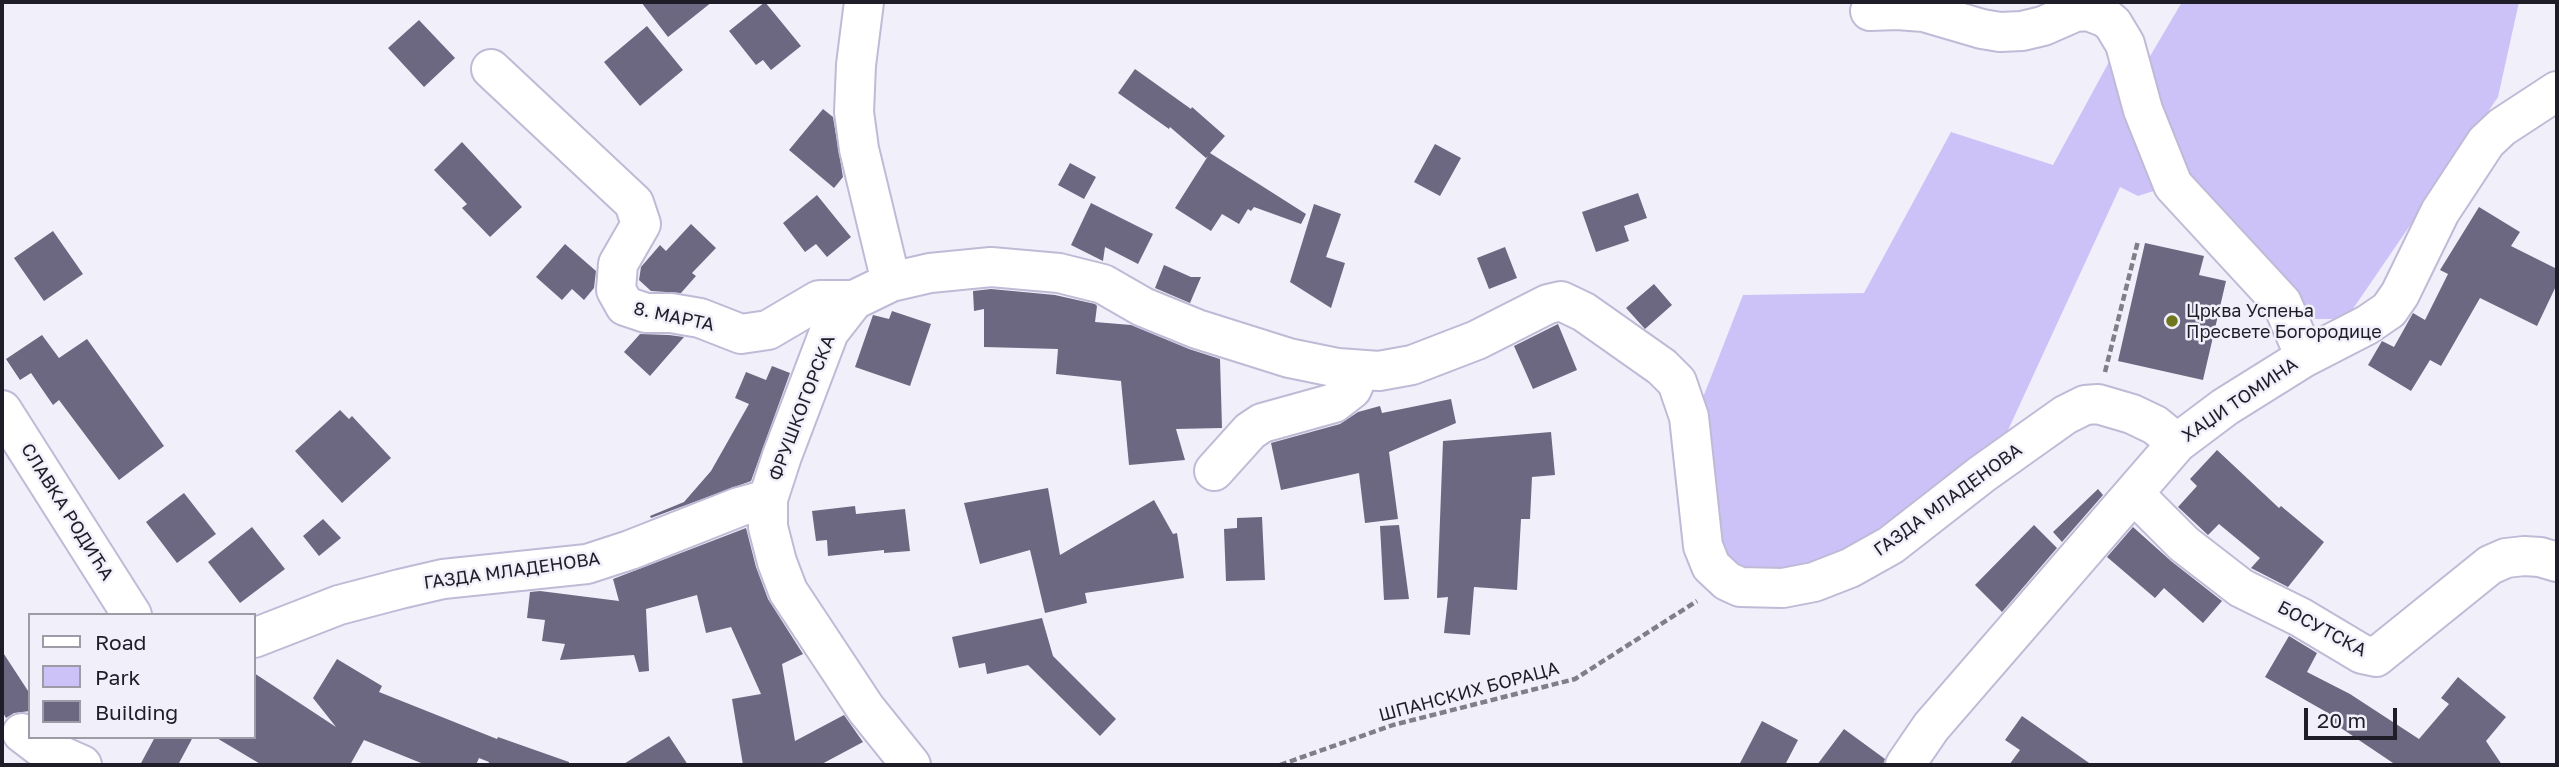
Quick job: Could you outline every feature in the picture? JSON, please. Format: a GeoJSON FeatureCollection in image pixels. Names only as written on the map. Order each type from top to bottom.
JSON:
{"type":"FeatureCollection","features":[{"type":"Feature","properties":{"kind":"street"},"geometry":{"type":"LineString","coordinates":[[864,2],[856,65],[854,112],[859,149],[891,282],[930,273],[991,267],[1059,273],[1103,284],[1143,307],[1197,329],[1289,358],[1338,368],[1379,371],[1412,365],[1477,340],[1548,304],[1561,301],[1573,305],[1662,367],[1677,382],[1689,417],[1703,546],[1711,566],[1727,582]]}},
{"type":"Feature","properties":{"kind":"street"},"geometry":{"type":"LineString","coordinates":[[1870,11],[1924,12],[2000,32],[2043,26],[2075,12],[2088,11],[2106,18],[2113,24],[2125,44],[2143,110],[2173,185],[2282,303],[2305,356]]}},
{"type":"Feature","properties":{"kind":"street","name":"8. МАРТА"},"geometry":{"type":"LineString","coordinates":[[491,69],[634,203],[641,224],[618,264],[616,290],[625,306],[646,313],[671,313],[699,318],[741,334],[768,330],[819,300],[855,300]]}},
{"type":"Feature","properties":{"kind":"street","name":"ХАЏИ ТОМИНА"},"geometry":{"type":"LineString","coordinates":[[1905,765],[1931,727],[2177,443],[2225,407],[2305,356],[2367,325],[2389,310],[2400,294],[2440,212],[2486,142],[2510,121],[2557,91]]}},
{"type":"Feature","properties":{"kind":"street","name":"ФРУШКОГОРСКА"},"geometry":{"type":"LineString","coordinates":[[891,282],[855,300],[829,332],[786,443],[768,499],[768,527],[788,591],[866,709],[911,765]]}},
{"type":"Feature","properties":{"kind":"street"},"geometry":{"type":"LineString","coordinates":[[1214,471],[1250,431],[1262,423],[1334,403],[1352,389],[1360,370]]}},
{"type":"Feature","properties":{"kind":"street"},"geometry":{"type":"LineString","coordinates":[[2098,404],[2132,414],[2155,425],[2177,443]]}},
{"type":"Feature","properties":{"kind":"street","name":"ГАЗДА МЛАДЕНОВА"},"geometry":{"type":"LineString","coordinates":[[1727,582],[1740,587],[1783,588],[1814,582],[1850,568],[1891,545],[1982,474],[2065,415],[2085,405],[2098,404]]}},
{"type":"Feature","properties":{"kind":"street","name":"СЛАВКА РОДИЋА"},"geometry":{"type":"LineString","coordinates":[[2,410],[131,613]]}},
{"type":"Feature","properties":{"kind":"street","name":"БОСУТСКА"},"geometry":{"type":"LineString","coordinates":[[2134,494],[2184,544],[2241,588],[2301,617],[2362,654],[2376,657],[2490,565],[2506,558],[2524,556],[2540,556],[2557,562]]}},
{"type":"Feature","properties":{"kind":"street","name":"ГАЗДА МЛАДЕНОВА"},"geometry":{"type":"LineString","coordinates":[[256,637],[339,605],[443,579],[587,564],[739,507],[768,499]]}},
{"type":"Feature","properties":{"kind":"street"},"geometry":{"type":"LineString","coordinates":[[18,735],[82,765]]}},
{"type":"Feature","properties":{"kind":"path"},"geometry":{"type":"LineString","coordinates":[[2098,404],[2138,241]]}},
{"type":"Feature","properties":{"kind":"path","name":"ШПАНСКИХ БОРАЦА"},"geometry":{"type":"LineString","coordinates":[[1280,765],[1393,725],[1575,679],[1727,582]]}},
{"type":"Feature","properties":{"kind":"green space"},"geometry":{"type":"Polygon","coordinates":[[[2182,2],[2519,2],[2498,97],[2346,319],[2264,319],[2257,290],[2166,187],[2138,196],[2120,187],[2003,441],[1870,546],[1806,566],[1753,575],[1720,550],[1702,400],[1743,295],[1864,293],[1951,132],[2053,165],[2110,60],[2146,63],[2182,2]]]}},
{"type":"Feature","properties":{"kind":"building"},"geometry":{"type":"Polygon","coordinates":[[[641,2],[712,2],[668,37],[641,2]]]}},
{"type":"Feature","properties":{"kind":"building"},"geometry":{"type":"Polygon","coordinates":[[[765,2],[801,46],[771,70],[763,60],[756,65],[729,31],[765,2]]]}},
{"type":"Feature","properties":{"kind":"building"},"geometry":{"type":"Polygon","coordinates":[[[419,20],[455,58],[424,87],[388,48],[419,20]]]}},
{"type":"Feature","properties":{"kind":"building"},"geometry":{"type":"Polygon","coordinates":[[[647,26],[683,70],[640,106],[604,62],[647,26]]]}},
{"type":"Feature","properties":{"kind":"building"},"geometry":{"type":"Polygon","coordinates":[[[1135,69],[1191,109],[1192,107],[1225,136],[1210,153],[1306,214],[1301,224],[1254,207],[1251,211],[1248,209],[1239,224],[1222,214],[1211,231],[1175,208],[1208,156],[1206,158],[1170,127],[1169,129],[1118,93],[1135,69]]]}},
{"type":"Feature","properties":{"kind":"building"},"geometry":{"type":"Polygon","coordinates":[[[823,109],[833,117],[843,177],[834,188],[789,150],[823,109]]]}},
{"type":"Feature","properties":{"kind":"building"},"geometry":{"type":"Polygon","coordinates":[[[462,142],[522,207],[490,237],[462,208],[467,204],[434,170],[462,142]]]}},
{"type":"Feature","properties":{"kind":"building"},"geometry":{"type":"Polygon","coordinates":[[[1435,144],[1461,158],[1440,196],[1414,182],[1435,144]]]}},
{"type":"Feature","properties":{"kind":"building"},"geometry":{"type":"Polygon","coordinates":[[[1070,163],[1096,177],[1084,199],[1058,185],[1070,163]]]}},
{"type":"Feature","properties":{"kind":"building"},"geometry":{"type":"Polygon","coordinates":[[[1638,193],[1647,218],[1624,226],[1629,241],[1596,252],[1582,212],[1638,193]]]}},
{"type":"Feature","properties":{"kind":"building"},"geometry":{"type":"Polygon","coordinates":[[[817,195],[851,237],[827,257],[816,244],[805,252],[783,223],[817,195]]]}},
{"type":"Feature","properties":{"kind":"building"},"geometry":{"type":"Polygon","coordinates":[[[1091,203],[1153,234],[1138,264],[1105,247],[1103,261],[1071,245],[1091,203]]]}},
{"type":"Feature","properties":{"kind":"building"},"geometry":{"type":"Polygon","coordinates":[[[1314,204],[1341,214],[1326,257],[1345,263],[1331,308],[1290,282],[1314,204]]]}},
{"type":"Feature","properties":{"kind":"building"},"geometry":{"type":"Polygon","coordinates":[[[2479,207],[2520,232],[2511,246],[2557,269],[2557,284],[2537,326],[2480,298],[2441,366],[2430,360],[2411,391],[2368,365],[2382,341],[2394,347],[2413,313],[2425,320],[2448,274],[2440,270],[2479,207]]]}},
{"type":"Feature","properties":{"kind":"building"},"geometry":{"type":"Polygon","coordinates":[[[691,224],[716,248],[692,273],[696,276],[681,293],[651,291],[639,280],[641,267],[660,245],[666,251],[691,224]]]}},
{"type":"Feature","properties":{"kind":"building"},"geometry":{"type":"Polygon","coordinates":[[[53,231],[83,274],[44,301],[14,258],[53,231]]]}},
{"type":"Feature","properties":{"kind":"building","name":"Црква Успења Пресвете Богородице"},"geometry":{"type":"Polygon","coordinates":[[[2145,243],[2204,256],[2199,275],[2226,281],[2203,380],[2118,361],[2145,243]]]}},
{"type":"Feature","properties":{"kind":"building"},"geometry":{"type":"Polygon","coordinates":[[[565,244],[596,271],[594,288],[584,300],[572,289],[562,300],[536,277],[565,244]]]}},
{"type":"Feature","properties":{"kind":"building"},"geometry":{"type":"Polygon","coordinates":[[[1505,247],[1517,278],[1489,289],[1477,258],[1505,247]]]}},
{"type":"Feature","properties":{"kind":"building"},"geometry":{"type":"Polygon","coordinates":[[[1164,265],[1191,277],[1201,277],[1190,303],[1155,288],[1164,265]]]}},
{"type":"Feature","properties":{"kind":"building"},"geometry":{"type":"Polygon","coordinates":[[[1654,284],[1672,305],[1645,329],[1626,308],[1654,284]]]}},
{"type":"Feature","properties":{"kind":"building"},"geometry":{"type":"Polygon","coordinates":[[[991,289],[1055,295],[1095,304],[1095,322],[1131,325],[1220,359],[1222,428],[1176,429],[1185,460],[1129,465],[1121,381],[1056,374],[1058,349],[984,347],[984,309],[974,311],[973,291],[991,289]]]}},
{"type":"Feature","properties":{"kind":"building"},"geometry":{"type":"Polygon","coordinates":[[[892,311],[931,324],[910,386],[855,367],[873,315],[889,319],[892,311]]]}},
{"type":"Feature","properties":{"kind":"building"},"geometry":{"type":"Polygon","coordinates":[[[1558,324],[1577,370],[1533,389],[1514,346],[1558,324]]]}},
{"type":"Feature","properties":{"kind":"building"},"geometry":{"type":"Polygon","coordinates":[[[640,334],[684,337],[650,376],[624,352],[640,334]]]}},
{"type":"Feature","properties":{"kind":"building"},"geometry":{"type":"Polygon","coordinates":[[[42,335],[59,358],[87,339],[164,446],[119,480],[59,400],[53,405],[31,373],[20,380],[6,359],[42,335]]]}},
{"type":"Feature","properties":{"kind":"building"},"geometry":{"type":"Polygon","coordinates":[[[772,366],[790,373],[751,481],[651,518],[650,516],[684,502],[711,471],[749,404],[735,398],[746,372],[766,380],[772,366]]]}},
{"type":"Feature","properties":{"kind":"building"},"geometry":{"type":"Polygon","coordinates":[[[1451,399],[1456,423],[1389,452],[1398,519],[1365,523],[1359,473],[1281,490],[1271,443],[1340,424],[1358,412],[1380,406],[1382,413],[1451,399]]]}},
{"type":"Feature","properties":{"kind":"building"},"geometry":{"type":"Polygon","coordinates":[[[340,410],[349,419],[352,416],[391,458],[342,503],[295,451],[340,410]]]}},
{"type":"Feature","properties":{"kind":"building"},"geometry":{"type":"Polygon","coordinates":[[[1551,432],[1555,475],[1532,477],[1530,519],[1521,519],[1517,590],[1474,587],[1470,635],[1444,633],[1448,597],[1437,598],[1443,441],[1551,432]]]}},
{"type":"Feature","properties":{"kind":"building"},"geometry":{"type":"Polygon","coordinates":[[[2217,450],[2279,508],[2281,506],[2324,542],[2288,587],[2251,568],[2260,558],[2219,524],[2208,535],[2178,507],[2197,486],[2190,479],[2217,450]]]}},
{"type":"Feature","properties":{"kind":"building"},"geometry":{"type":"Polygon","coordinates":[[[1048,488],[1060,555],[1154,500],[1173,534],[1177,533],[1184,578],[1085,593],[1087,603],[1045,613],[1030,550],[980,564],[964,503],[1048,488]]]}},
{"type":"Feature","properties":{"kind":"building"},"geometry":{"type":"Polygon","coordinates":[[[2098,489],[2103,495],[2062,542],[2053,532],[2098,489]]]}},
{"type":"Feature","properties":{"kind":"building"},"geometry":{"type":"Polygon","coordinates":[[[184,493],[216,534],[177,563],[146,522],[184,493]]]}},
{"type":"Feature","properties":{"kind":"building"},"geometry":{"type":"Polygon","coordinates":[[[855,506],[856,514],[905,509],[910,551],[884,553],[884,550],[828,556],[827,540],[816,541],[812,511],[855,506]]]}},
{"type":"Feature","properties":{"kind":"building"},"geometry":{"type":"Polygon","coordinates":[[[1262,517],[1265,580],[1226,581],[1224,529],[1237,528],[1237,518],[1262,517]]]}},
{"type":"Feature","properties":{"kind":"building"},"geometry":{"type":"Polygon","coordinates":[[[323,519],[341,538],[319,556],[303,536],[323,519]]]}},
{"type":"Feature","properties":{"kind":"building"},"geometry":{"type":"Polygon","coordinates":[[[1399,525],[1409,599],[1384,600],[1380,526],[1399,525]]]}},
{"type":"Feature","properties":{"kind":"building"},"geometry":{"type":"Polygon","coordinates":[[[2034,525],[2057,548],[2002,612],[1975,585],[2034,525]]]}},
{"type":"Feature","properties":{"kind":"building"},"geometry":{"type":"Polygon","coordinates":[[[252,527],[285,569],[240,603],[208,562],[252,527]]]}},
{"type":"Feature","properties":{"kind":"building"},"geometry":{"type":"Polygon","coordinates":[[[2133,527],[2222,601],[2203,623],[2164,588],[2155,598],[2107,557],[2133,527]]]}},
{"type":"Feature","properties":{"kind":"building"},"geometry":{"type":"Polygon","coordinates":[[[746,528],[768,599],[803,654],[782,664],[795,741],[844,715],[863,742],[820,765],[743,765],[732,699],[761,694],[731,627],[706,633],[697,595],[646,609],[649,671],[639,672],[634,655],[560,660],[565,644],[542,641],[545,620],[527,618],[530,592],[619,601],[613,579],[746,528]]]}},
{"type":"Feature","properties":{"kind":"building"},"geometry":{"type":"Polygon","coordinates":[[[1042,618],[1053,656],[1116,719],[1100,736],[1028,665],[987,674],[985,663],[959,668],[952,637],[1042,618]]]}},
{"type":"Feature","properties":{"kind":"building"},"geometry":{"type":"Polygon","coordinates":[[[2289,636],[2317,653],[2307,672],[2350,694],[2419,739],[2449,704],[2441,698],[2458,677],[2506,717],[2486,741],[2502,765],[2396,765],[2332,722],[2335,717],[2265,677],[2289,636]]]}},
{"type":"Feature","properties":{"kind":"building"},"geometry":{"type":"Polygon","coordinates":[[[2,651],[28,691],[28,711],[14,713],[6,718],[2,711],[2,651]]]}},
{"type":"Feature","properties":{"kind":"building"},"geometry":{"type":"Polygon","coordinates":[[[337,659],[382,686],[379,692],[497,739],[498,737],[569,762],[569,765],[488,765],[489,762],[479,758],[476,765],[426,765],[364,740],[350,765],[262,765],[218,739],[256,739],[256,674],[336,727],[313,698],[337,659]]]}},
{"type":"Feature","properties":{"kind":"building"},"geometry":{"type":"Polygon","coordinates":[[[2022,716],[2092,765],[2009,765],[2020,750],[2005,740],[2022,716]]]}},
{"type":"Feature","properties":{"kind":"building"},"geometry":{"type":"Polygon","coordinates":[[[1762,721],[1798,740],[1785,765],[1739,765],[1762,721]]]}},
{"type":"Feature","properties":{"kind":"building"},"geometry":{"type":"Polygon","coordinates":[[[1844,729],[1885,759],[1883,765],[1817,765],[1844,729]]]}},
{"type":"Feature","properties":{"kind":"building"},"geometry":{"type":"Polygon","coordinates":[[[669,736],[688,765],[622,765],[669,736]]]}},
{"type":"Feature","properties":{"kind":"building"},"geometry":{"type":"Polygon","coordinates":[[[154,739],[192,739],[178,765],[140,765],[154,739]]]}},
{"type":"Feature","properties":{"kind":"place","name":"Црква Успења Пресвете Богородице"},"geometry":{"type":"Point","coordinates":[2172,321]}}]}
